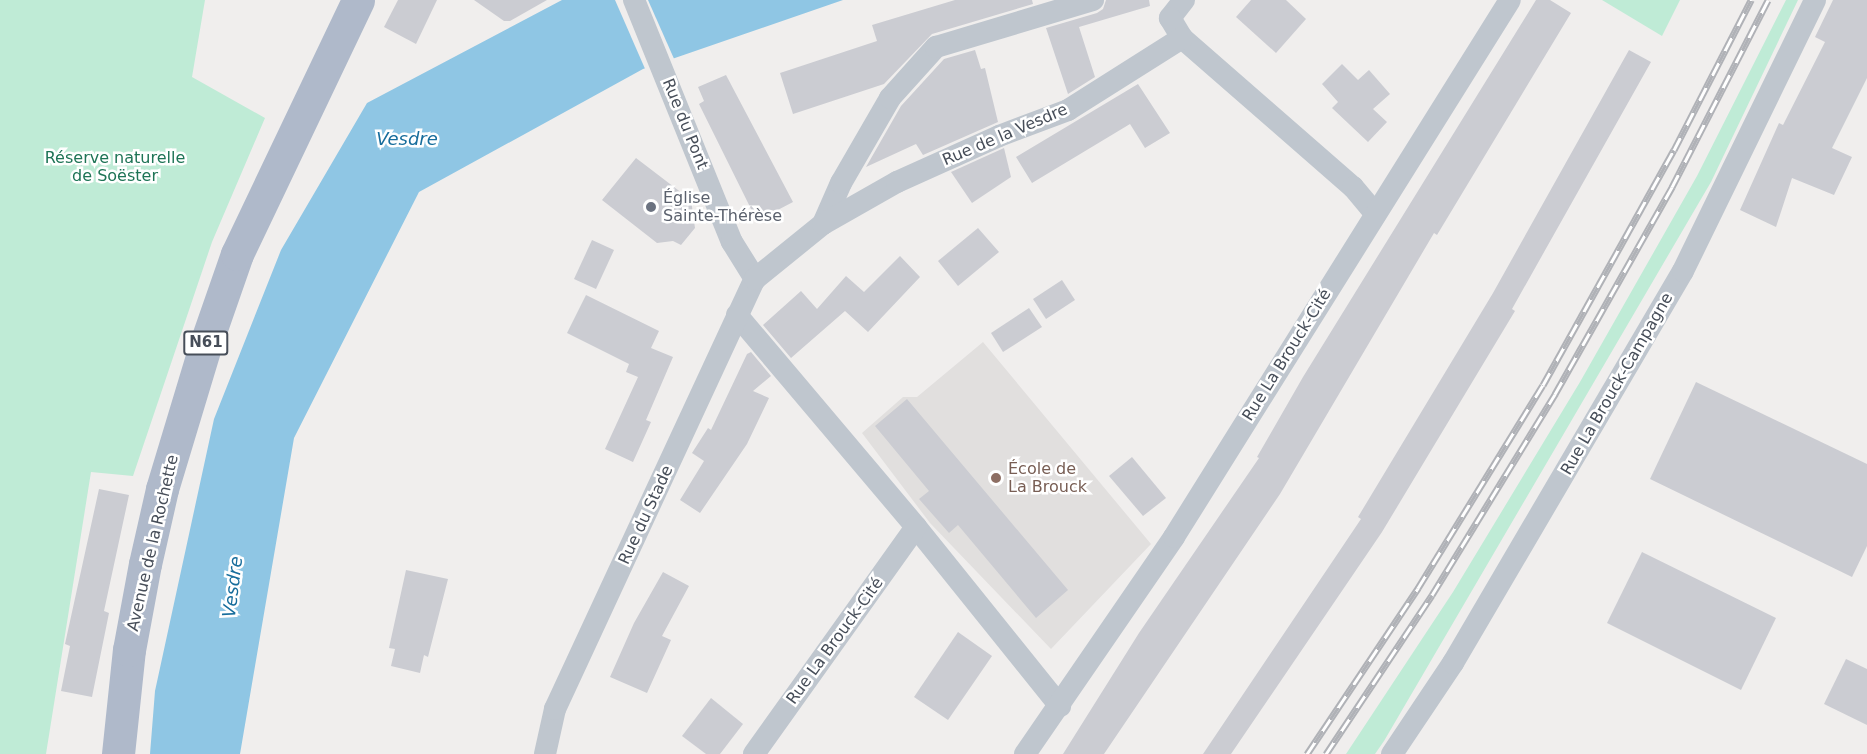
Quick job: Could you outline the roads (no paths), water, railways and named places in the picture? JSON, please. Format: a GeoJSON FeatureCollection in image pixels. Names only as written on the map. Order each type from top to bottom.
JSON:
{"type":"FeatureCollection","features":[{"type":"Feature","properties":{"kind":"main road","name":"Avenue de la Rochette"},"geometry":{"type":"LineString","coordinates":[[118,754],[129,650],[162,489],[206,343],[237,254],[358,0]]}},
{"type":"Feature","properties":{"kind":"street","name":"Rue du Pont"},"geometry":{"type":"LineString","coordinates":[[634,0],[732,242],[755,279]]}},
{"type":"Feature","properties":{"kind":"street","name":"Rue de la Vesdre"},"geometry":{"type":"LineString","coordinates":[[823,224],[841,183],[890,98],[936,47],[1093,0]]}},
{"type":"Feature","properties":{"kind":"street"},"geometry":{"type":"LineString","coordinates":[[1184,0],[1170,18],[1182,38],[1353,187],[1376,214]]}},
{"type":"Feature","properties":{"kind":"street","name":"Rue La Brouck-Cité"},"geometry":{"type":"LineString","coordinates":[[1025,754],[1174,537],[1510,0]]}},
{"type":"Feature","properties":{"kind":"street","name":"Rue La Brouck-Campagne"},"geometry":{"type":"LineString","coordinates":[[1392,754],[1453,663],[1683,271],[1815,0]]}},
{"type":"Feature","properties":{"kind":"street","name":"Rue de la Vesdre"},"geometry":{"type":"LineString","coordinates":[[755,279],[823,224],[897,182],[999,136],[1068,110],[1182,38]]}},
{"type":"Feature","properties":{"kind":"street","name":"Rue du Stade"},"geometry":{"type":"LineString","coordinates":[[545,754],[555,710],[755,279]]}},
{"type":"Feature","properties":{"kind":"street"},"geometry":{"type":"LineString","coordinates":[[737,315],[916,527],[1060,706]]}},
{"type":"Feature","properties":{"kind":"street","name":"Rue La Brouck-Cité"},"geometry":{"type":"LineString","coordinates":[[754,754],[916,527]]}},
{"type":"Feature","properties":{"kind":"water","name":"Vesdre"},"geometry":{"type":"Polygon","coordinates":[[[562,0],[843,0],[643,69],[419,192],[294,438],[240,754],[150,754],[155,691],[214,419],[281,250],[367,103],[562,0]]]}},
{"type":"Feature","properties":{"kind":"railway"},"geometry":{"type":"LineString","coordinates":[[1307,754],[1418,588],[1543,385],[1674,150],[1751,0]]}},
{"type":"Feature","properties":{"kind":"railway"},"geometry":{"type":"LineString","coordinates":[[1326,754],[1432,595],[1555,394],[1672,187],[1768,0]]}},
{"type":"Feature","properties":{"kind":"place","name":"Église Sainte-Thérèse"},"geometry":{"type":"Point","coordinates":[651,207]}},
{"type":"Feature","properties":{"kind":"place","name":"École de La Brouck"},"geometry":{"type":"Point","coordinates":[996,478]}},
{"type":"Feature","properties":{"kind":"park label","name":"Réserve naturelle de Soëster"},"geometry":{"type":"Point","coordinates":[115,167]}}]}
